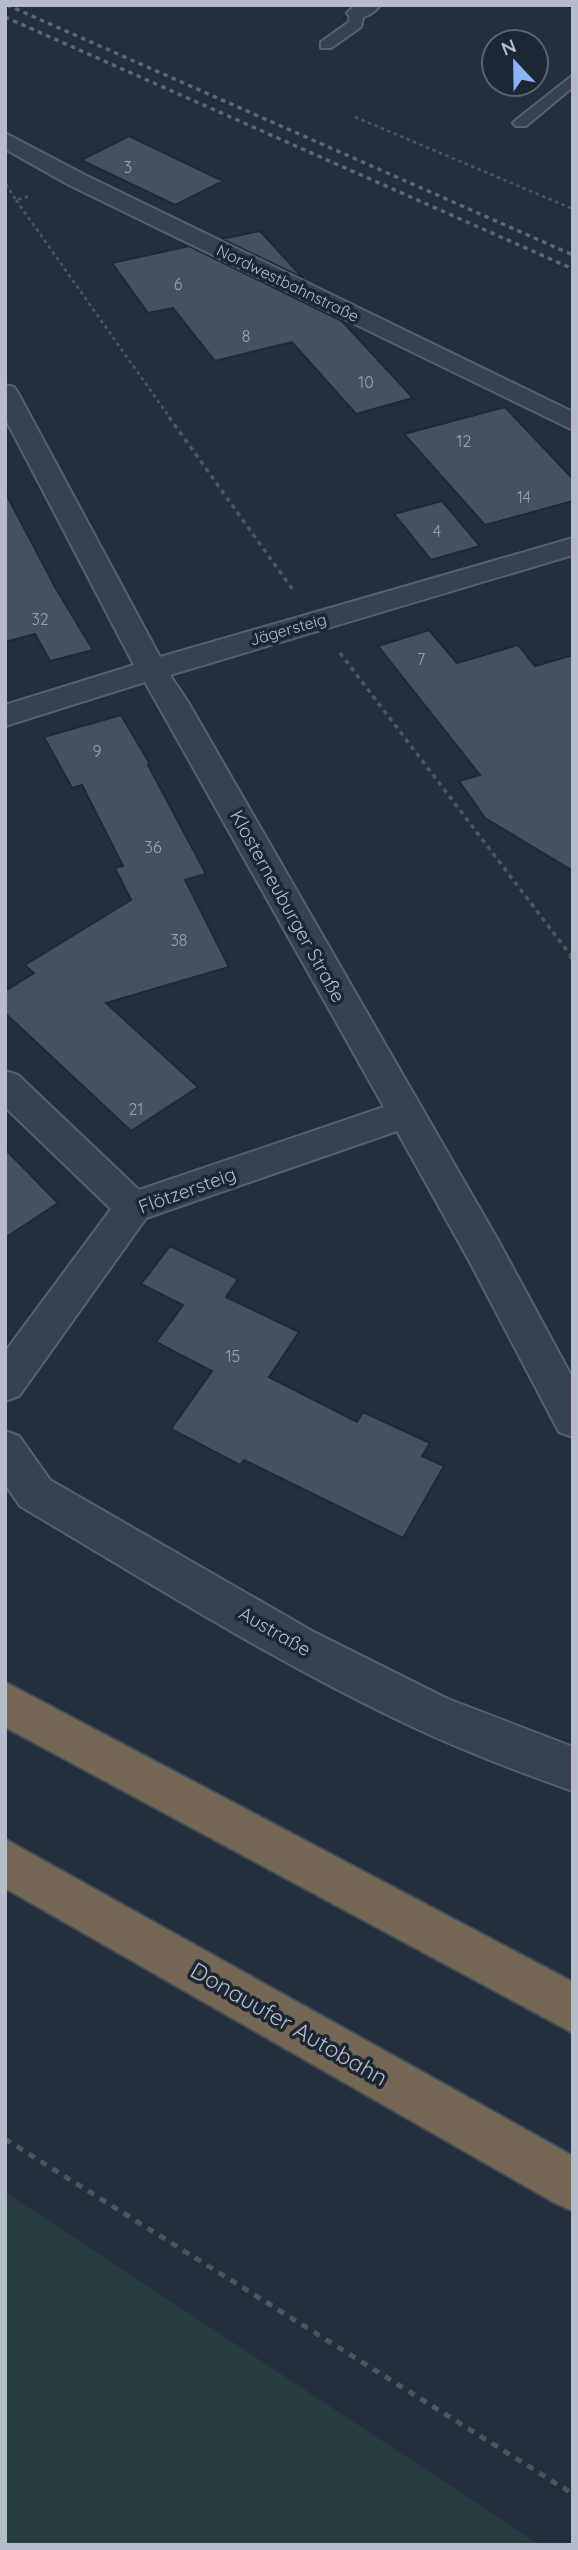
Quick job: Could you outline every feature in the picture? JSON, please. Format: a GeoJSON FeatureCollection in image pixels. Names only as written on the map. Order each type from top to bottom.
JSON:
{"type":"FeatureCollection","features":[{"type":"Feature","properties":{"kind":"highway"},"geometry":{"type":"LineString","coordinates":[[5,1703],[573,2009]]}},
{"type":"Feature","properties":{"kind":"highway","name":"Donauufer Autobahn"},"geometry":{"type":"LineString","coordinates":[[5,1862],[573,2185]]}},
{"type":"Feature","properties":{"kind":"street","name":"Nordwestbahnstraße"},"geometry":{"type":"LineString","coordinates":[[5,141],[89,186],[573,422]]}},
{"type":"Feature","properties":{"kind":"street","name":"Klosterneuburger Straße"},"geometry":{"type":"LineString","coordinates":[[5,393],[152,671],[173,702],[485,1253],[573,1419]]}},
{"type":"Feature","properties":{"kind":"street","name":"Jägersteig"},"geometry":{"type":"LineString","coordinates":[[5,716],[315,621],[573,546]]}},
{"type":"Feature","properties":{"kind":"street"},"geometry":{"type":"LineString","coordinates":[[5,1085],[133,1207]]}},
{"type":"Feature","properties":{"kind":"street","name":"Flötzersteig"},"geometry":{"type":"LineString","coordinates":[[5,1384],[133,1207],[405,1114]]}},
{"type":"Feature","properties":{"kind":"street","name":"Austraße"},"geometry":{"type":"LineString","coordinates":[[5,1449],[35,1493],[375,1688],[517,1751],[573,1769]]}},
{"type":"Feature","properties":{"kind":"lane"},"geometry":{"type":"LineString","coordinates":[[326,45],[356,24],[364,9]]}},
{"type":"Feature","properties":{"kind":"lane"},"geometry":{"type":"LineString","coordinates":[[521,123],[573,79]]}},
{"type":"Feature","properties":{"kind":"path"},"geometry":{"type":"LineString","coordinates":[[355,117],[573,209]]}},
{"type":"Feature","properties":{"kind":"path"},"geometry":{"type":"LineString","coordinates":[[16,200],[137,377],[198,453],[315,621],[573,959]]}},
{"type":"Feature","properties":{"kind":"path"},"geometry":{"type":"LineString","coordinates":[[5,2140],[573,2494]]}},
{"type":"Feature","properties":{"kind":"green space"},"geometry":{"type":"Polygon","coordinates":[[[5,2192],[540,2545],[5,2545],[5,2192]]]}},
{"type":"Feature","properties":{"kind":"building"},"geometry":{"type":"Polygon","coordinates":[[[129,136],[223,181],[175,205],[81,160],[129,136]]]}},
{"type":"Feature","properties":{"kind":"building"},"geometry":{"type":"Polygon","coordinates":[[[260,231],[303,278],[222,239],[260,231]]]}},
{"type":"Feature","properties":{"kind":"building"},"geometry":{"type":"Polygon","coordinates":[[[189,246],[342,321],[413,398],[356,414],[292,342],[215,361],[173,308],[148,313],[112,263],[189,246]]]}},
{"type":"Feature","properties":{"kind":"building"},"geometry":{"type":"Polygon","coordinates":[[[505,407],[573,479],[573,501],[485,525],[404,434],[505,407]]]}},
{"type":"Feature","properties":{"kind":"building"},"geometry":{"type":"Polygon","coordinates":[[[5,492],[55,587],[93,650],[50,661],[35,634],[5,642],[5,492]]]}},
{"type":"Feature","properties":{"kind":"building"},"geometry":{"type":"Polygon","coordinates":[[[442,501],[480,546],[431,560],[394,514],[442,501]]]}},
{"type":"Feature","properties":{"kind":"building"},"geometry":{"type":"Polygon","coordinates":[[[429,630],[457,663],[518,645],[535,666],[573,655],[573,871],[485,818],[459,781],[480,775],[378,646],[429,630]]]}},
{"type":"Feature","properties":{"kind":"building"},"geometry":{"type":"Polygon","coordinates":[[[121,715],[150,764],[148,765],[206,874],[185,880],[229,967],[106,1003],[198,1087],[131,1131],[5,1013],[5,991],[34,973],[25,965],[131,900],[115,868],[123,866],[82,785],[72,788],[44,737],[121,715]]]}},
{"type":"Feature","properties":{"kind":"building"},"geometry":{"type":"Polygon","coordinates":[[[5,1149],[58,1203],[5,1238],[5,1149]]]}},
{"type":"Feature","properties":{"kind":"building"},"geometry":{"type":"Polygon","coordinates":[[[170,1246],[238,1279],[226,1297],[299,1332],[269,1377],[357,1422],[363,1412],[430,1443],[422,1456],[444,1466],[403,1538],[244,1460],[240,1465],[171,1429],[212,1371],[156,1342],[183,1305],[141,1284],[170,1246]]]}},
{"type":"Feature","properties":{"kind":"railway"},"geometry":{"type":"LineString","coordinates":[[7,5],[573,255]]}},
{"type":"Feature","properties":{"kind":"railway"},"geometry":{"type":"LineString","coordinates":[[5,17],[573,269]]}}]}
